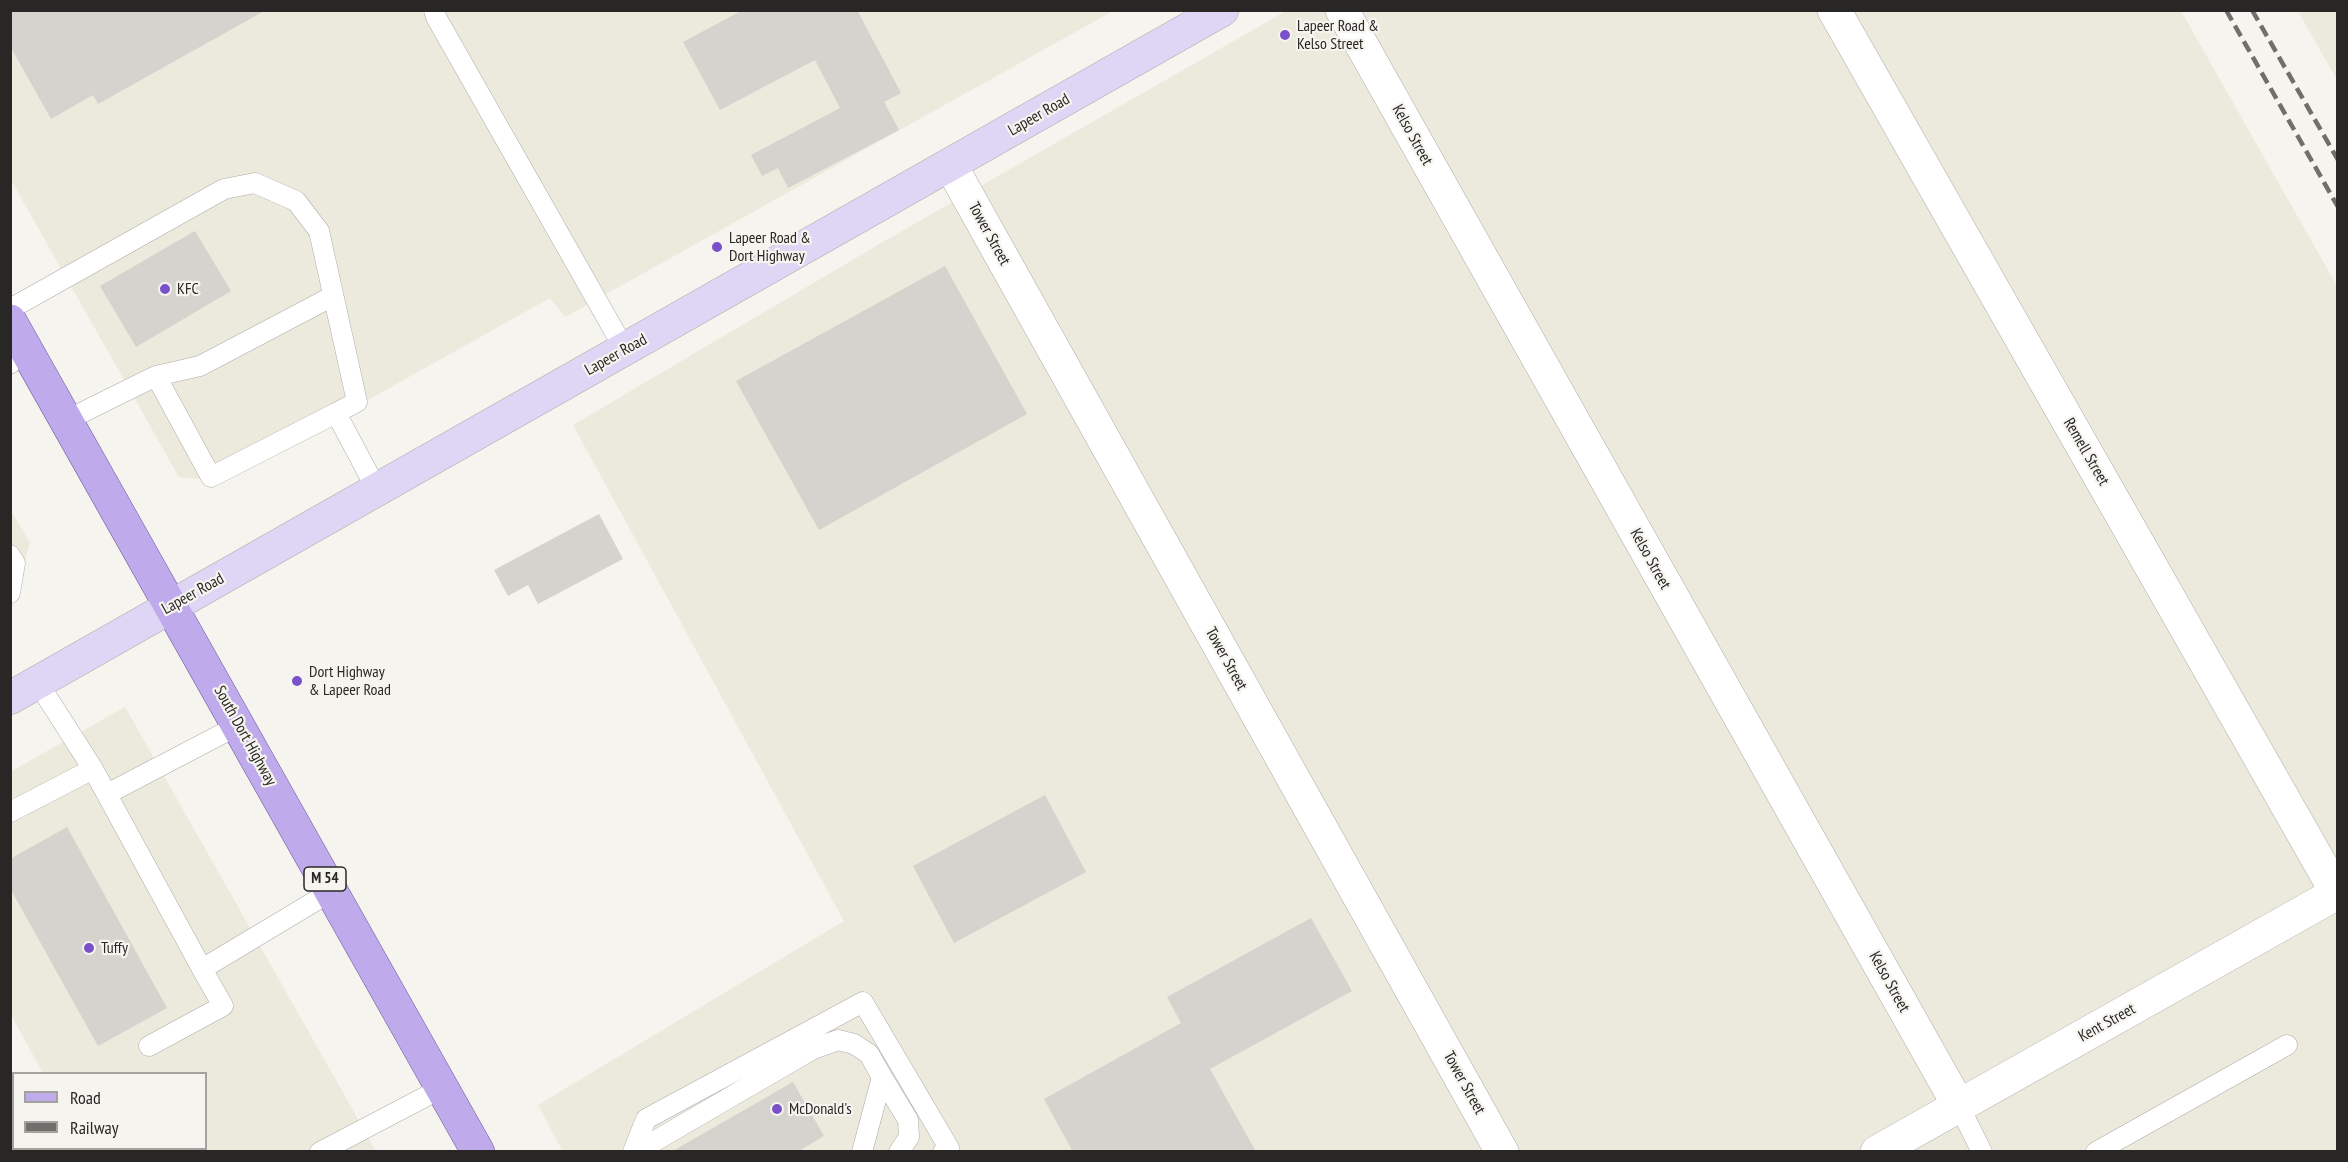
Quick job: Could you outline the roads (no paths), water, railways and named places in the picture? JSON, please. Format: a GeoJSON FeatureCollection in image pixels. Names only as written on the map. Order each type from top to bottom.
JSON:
{"type":"FeatureCollection","features":[{"type":"Feature","properties":{"kind":"main road","name":"Lapeer Road"},"geometry":{"type":"LineString","coordinates":[[24,691],[1222,10]]}},
{"type":"Feature","properties":{"kind":"main road","name":"South Dort Highway"},"geometry":{"type":"LineString","coordinates":[[16,345],[67,420],[478,1152]]}},
{"type":"Feature","properties":{"kind":"street","name":"Kelso Street"},"geometry":{"type":"LineString","coordinates":[[1342,10],[1959,1106]]}},
{"type":"Feature","properties":{"kind":"street","name":"Remell Street"},"geometry":{"type":"LineString","coordinates":[[1834,10],[2337,893]]}},
{"type":"Feature","properties":{"kind":"street","name":"Tower Street"},"geometry":{"type":"LineString","coordinates":[[951,166],[1502,1152]]}},
{"type":"Feature","properties":{"kind":"street","name":"Kent Street"},"geometry":{"type":"LineString","coordinates":[[1877,1152],[2337,893]]}},
{"type":"Feature","properties":{"kind":"lane"},"geometry":{"type":"LineString","coordinates":[[434,10],[626,350]]}},
{"type":"Feature","properties":{"kind":"lane"},"geometry":{"type":"LineString","coordinates":[[10,309],[224,189],[255,183],[296,201],[319,231],[357,402],[211,477],[156,376]]}},
{"type":"Feature","properties":{"kind":"lane"},"geometry":{"type":"LineString","coordinates":[[67,420],[156,376],[200,366],[333,296]]}},
{"type":"Feature","properties":{"kind":"lane"},"geometry":{"type":"LineString","coordinates":[[336,412],[377,490]]}},
{"type":"Feature","properties":{"kind":"lane"},"geometry":{"type":"LineString","coordinates":[[10,555],[15,563],[10,593]]}},
{"type":"Feature","properties":{"kind":"lane"},"geometry":{"type":"LineString","coordinates":[[24,691],[93,769],[223,1005],[149,1046]]}},
{"type":"Feature","properties":{"kind":"lane"},"geometry":{"type":"LineString","coordinates":[[107,794],[239,725]]}},
{"type":"Feature","properties":{"kind":"lane"},"geometry":{"type":"LineString","coordinates":[[10,812],[93,769]]}},
{"type":"Feature","properties":{"kind":"lane"},"geometry":{"type":"LineString","coordinates":[[202,969],[332,891]]}},
{"type":"Feature","properties":{"kind":"lane"},"geometry":{"type":"LineString","coordinates":[[634,1152],[646,1119],[862,1002],[949,1148],[943,1152]]}},
{"type":"Feature","properties":{"kind":"lane"},"geometry":{"type":"LineString","coordinates":[[634,1152],[813,1049],[838,1040],[854,1044],[868,1054],[908,1120],[909,1137],[899,1152]]}},
{"type":"Feature","properties":{"kind":"lane"},"geometry":{"type":"LineString","coordinates":[[2096,1152],[2287,1045]]}},
{"type":"Feature","properties":{"kind":"lane"},"geometry":{"type":"LineString","coordinates":[[862,1152],[882,1077]]}},
{"type":"Feature","properties":{"kind":"lane"},"geometry":{"type":"LineString","coordinates":[[320,1152],[442,1088]]}},
{"type":"Feature","properties":{"kind":"lane"},"geometry":{"type":"LineString","coordinates":[[1959,1106],[1982,1152]]}},
{"type":"Feature","properties":{"kind":"railway"},"geometry":{"type":"LineString","coordinates":[[2226,10],[2338,207]]}},
{"type":"Feature","properties":{"kind":"railway"},"geometry":{"type":"LineString","coordinates":[[2252,10],[2338,160]]}},
{"type":"Feature","properties":{"kind":"place","name":"Lapeer Road & Kelso Street"},"geometry":{"type":"Point","coordinates":[1285,35]}},
{"type":"Feature","properties":{"kind":"place","name":"Lapeer Road & Dort Highway"},"geometry":{"type":"Point","coordinates":[717,247]}},
{"type":"Feature","properties":{"kind":"place","name":"KFC"},"geometry":{"type":"Point","coordinates":[165,289]}},
{"type":"Feature","properties":{"kind":"place","name":"Dort Highway & Lapeer Road"},"geometry":{"type":"Point","coordinates":[297,681]}},
{"type":"Feature","properties":{"kind":"place","name":"Tuffy"},"geometry":{"type":"Point","coordinates":[89,948]}},
{"type":"Feature","properties":{"kind":"place","name":"McDonald's"},"geometry":{"type":"Point","coordinates":[777,1109]}}]}
